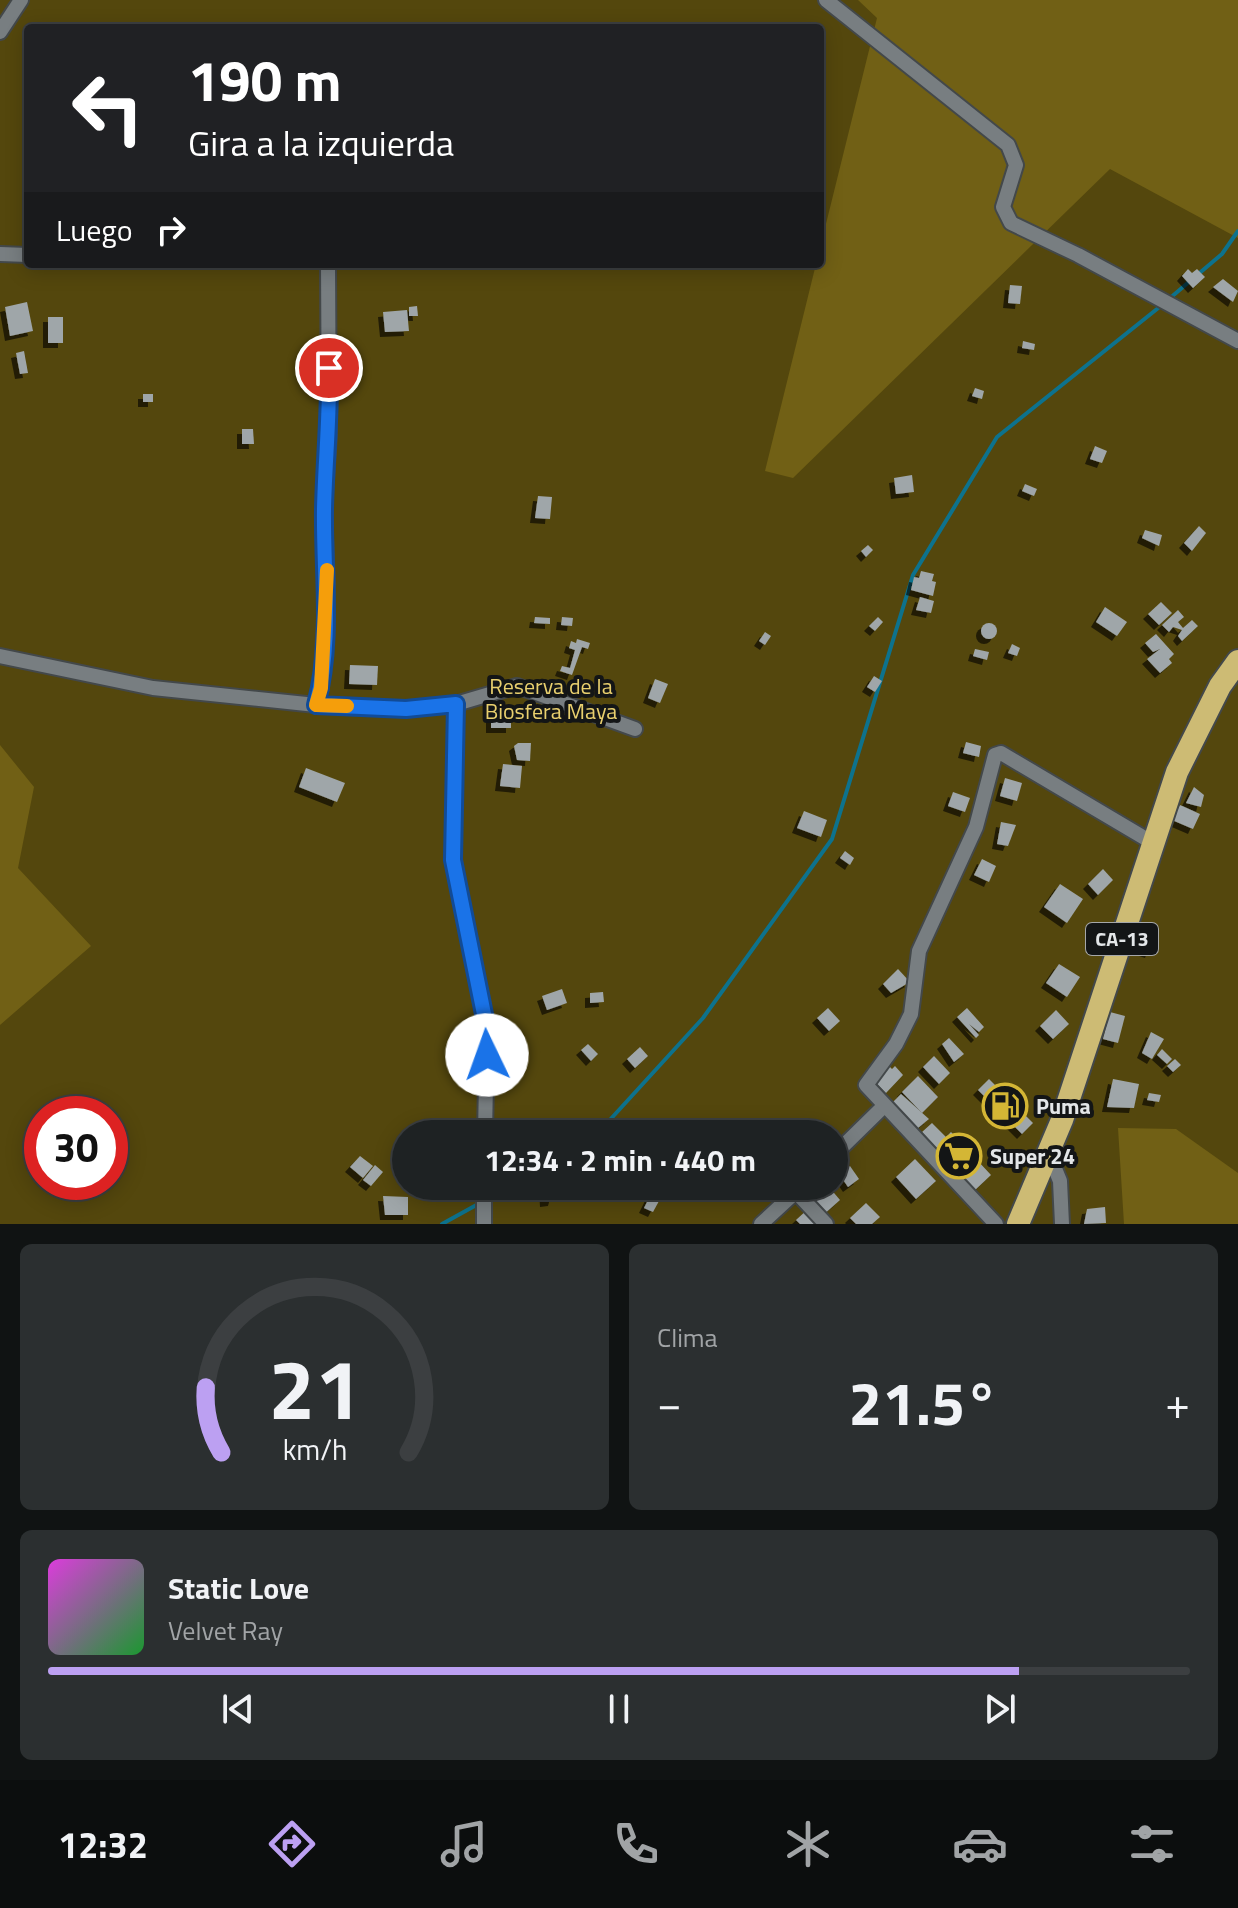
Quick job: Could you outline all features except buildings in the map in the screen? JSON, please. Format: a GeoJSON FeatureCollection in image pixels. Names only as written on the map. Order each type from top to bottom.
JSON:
{"type":"FeatureCollection","features":[{"type":"Feature","properties":{"kind":"highway","name":"CA-13"},"geometry":{"type":"LineString","coordinates":[[1018,1224],[1049,1154],[1177,772],[1220,686],[1238,661]]}},
{"type":"Feature","properties":{"kind":"street"},"geometry":{"type":"LineString","coordinates":[[0,32],[21,0]]}},
{"type":"Feature","properties":{"kind":"street"},"geometry":{"type":"LineString","coordinates":[[826,0],[1008,145],[1016,165],[1003,207],[1011,223],[1238,341]]}},
{"type":"Feature","properties":{"kind":"street"},"geometry":{"type":"LineString","coordinates":[[0,254],[24,255]]}},
{"type":"Feature","properties":{"kind":"street"},"geometry":{"type":"LineString","coordinates":[[316,705],[321,688],[327,584],[324,510],[329,436],[328,268]]}},
{"type":"Feature","properties":{"kind":"street"},"geometry":{"type":"LineString","coordinates":[[0,656],[153,688],[316,705],[406,709],[456,704],[517,686],[635,729]]}},
{"type":"Feature","properties":{"kind":"street"},"geometry":{"type":"LineString","coordinates":[[456,704],[453,860],[487,1029],[485,1120]]}},
{"type":"Feature","properties":{"kind":"street"},"geometry":{"type":"LineString","coordinates":[[996,1224],[868,1090],[867,1081],[896,1044],[911,1014],[919,951],[976,827],[995,755],[1001,753],[1153,843]]}},
{"type":"Feature","properties":{"kind":"street"},"geometry":{"type":"LineString","coordinates":[[848,1141],[884,1106]]}},
{"type":"Feature","properties":{"kind":"street"},"geometry":{"type":"LineString","coordinates":[[1049,1154],[1060,1181],[1062,1224]]}},
{"type":"Feature","properties":{"kind":"street"},"geometry":{"type":"LineString","coordinates":[[484,1200],[484,1224]]}},
{"type":"Feature","properties":{"kind":"street"},"geometry":{"type":"LineString","coordinates":[[761,1224],[787,1200]]}},
{"type":"Feature","properties":{"kind":"street"},"geometry":{"type":"LineString","coordinates":[[807,1200],[826,1224]]}},
{"type":"Feature","properties":{"kind":"green space","name":"Reserva de la Biosfera Maya"},"geometry":{"type":"Polygon","coordinates":[[[0,0],[1238,0],[1238,1224],[0,1224],[0,0]]]}},
{"type":"Feature","properties":{"kind":"shaded area"},"geometry":{"type":"Polygon","coordinates":[[[858,0],[1238,0],[1238,238],[1110,169],[793,478],[765,471],[815,268],[824,268],[824,232],[877,18],[858,0]]]}},
{"type":"Feature","properties":{"kind":"shaded area"},"geometry":{"type":"Polygon","coordinates":[[[0,745],[34,787],[18,868],[91,946],[0,1025],[0,745]]]}},
{"type":"Feature","properties":{"kind":"shaded area"},"geometry":{"type":"Polygon","coordinates":[[[1118,1128],[1176,1129],[1238,1173],[1238,1224],[1124,1224],[1118,1128]]]}},
{"type":"Feature","properties":{"kind":"waterway"},"geometry":{"type":"LineString","coordinates":[[1196,276],[1222,254],[1238,231]]}},
{"type":"Feature","properties":{"kind":"waterway"},"geometry":{"type":"LineString","coordinates":[[1169,299],[1190,281]]}},
{"type":"Feature","properties":{"kind":"waterway"},"geometry":{"type":"LineString","coordinates":[[610,1120],[703,1018],[832,839],[913,575],[997,437],[1162,305]]}},
{"type":"Feature","properties":{"kind":"waterway"},"geometry":{"type":"LineString","coordinates":[[442,1224],[480,1203]]}},
{"type":"Feature","properties":{"kind":"slow traffic"},"geometry":{"type":"LineString","coordinates":[[327,570],[321,688],[316,705],[347,706]]}},
{"type":"Feature","properties":{"kind":"place","name":"Puma"},"geometry":{"type":"Point","coordinates":[1005,1106]}},
{"type":"Feature","properties":{"kind":"place","name":"Super 24"},"geometry":{"type":"Point","coordinates":[959,1156]}},
{"type":"Feature","properties":{"kind":"route"},"geometry":{"type":"LineString","coordinates":[[329,368],[324,510],[327,584],[321,688],[316,705],[406,709],[456,704],[453,860],[487,1029],[487,1055]]}}]}
